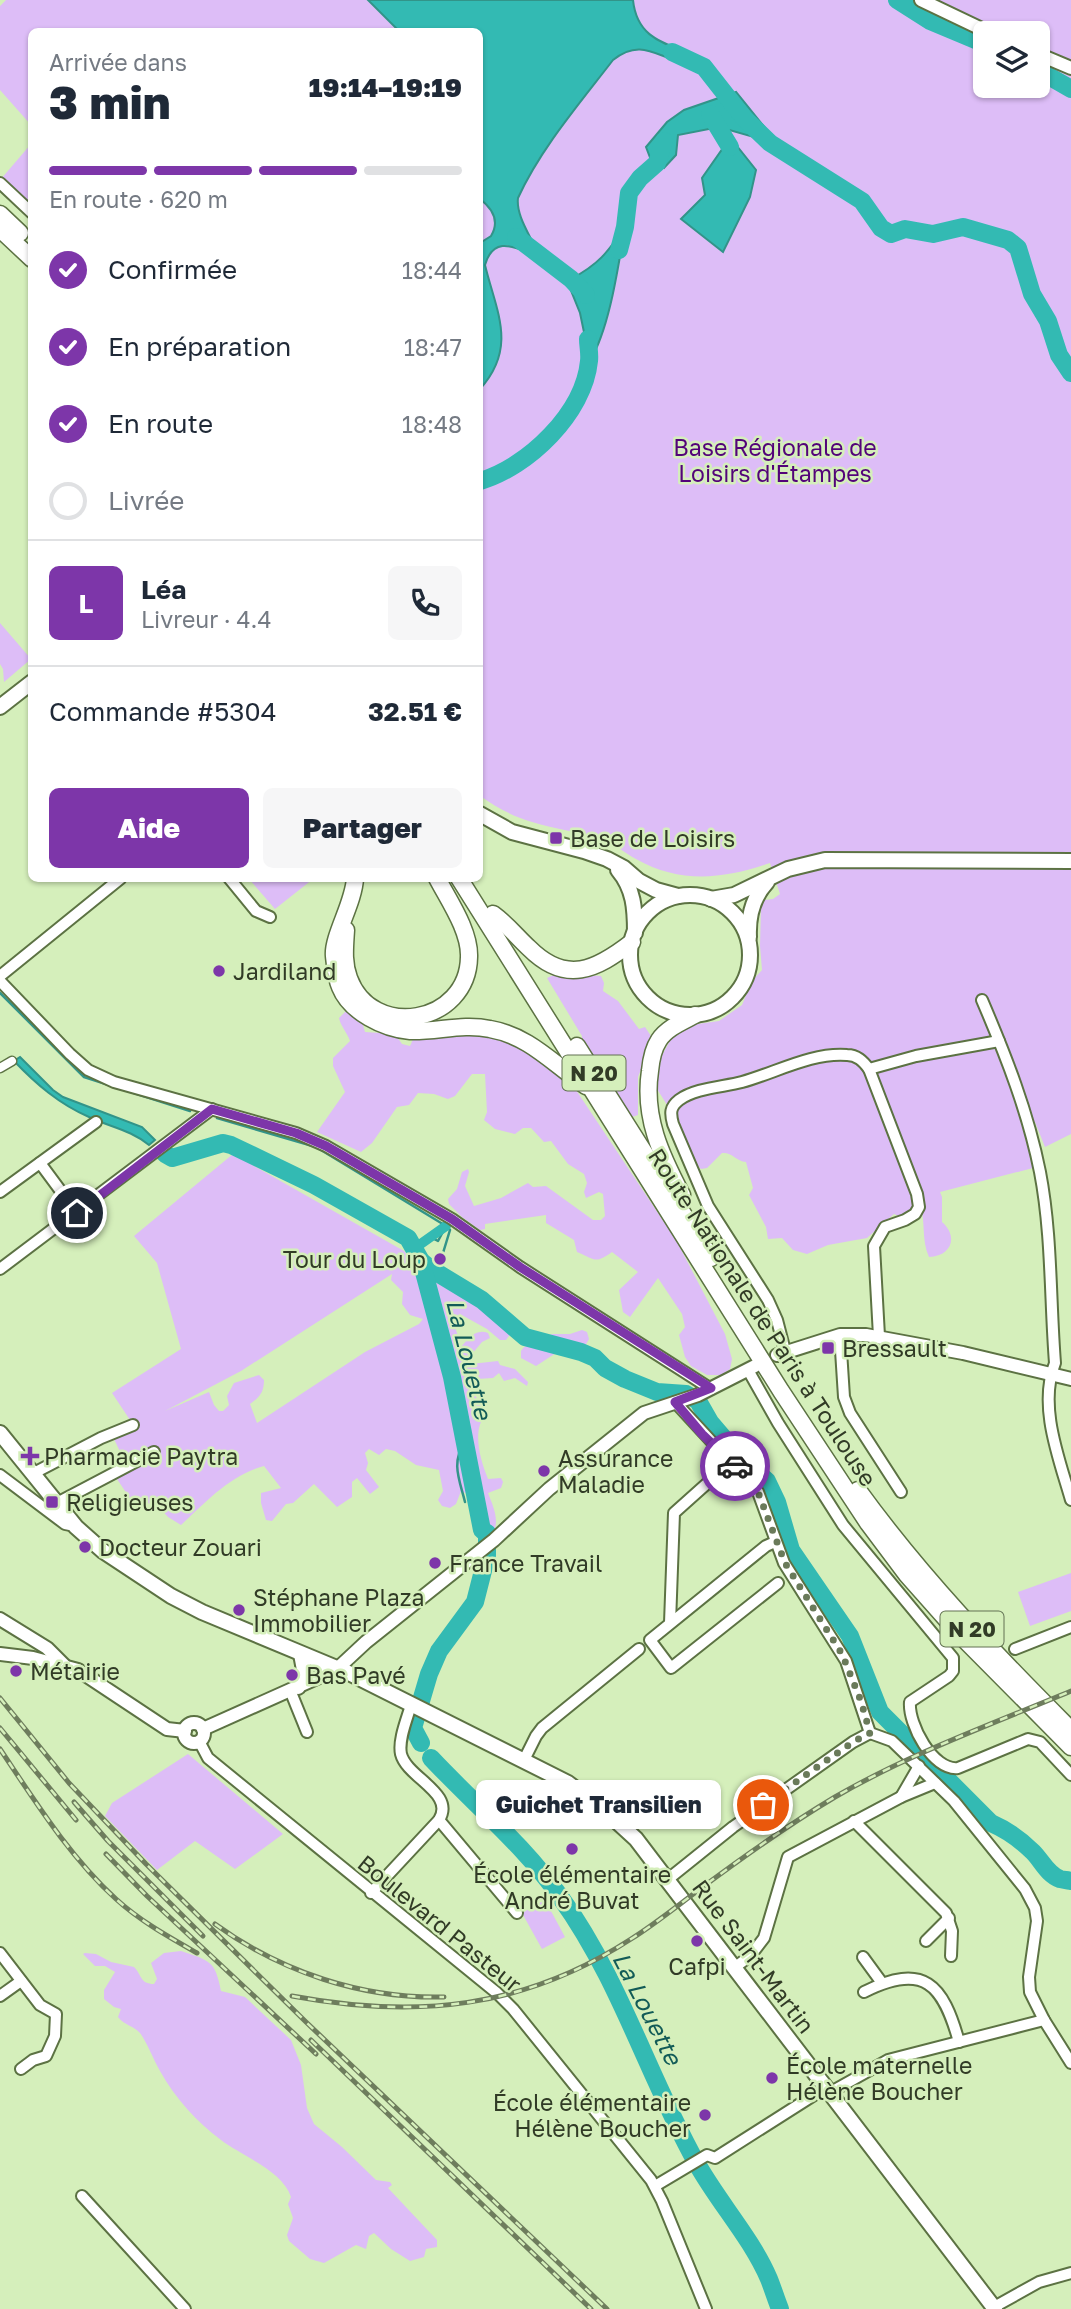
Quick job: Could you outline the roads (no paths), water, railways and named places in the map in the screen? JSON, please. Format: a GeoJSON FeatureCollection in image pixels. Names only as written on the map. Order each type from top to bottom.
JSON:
{"type":"FeatureCollection","features":[{"type":"Feature","properties":{"kind":"main road"},"geometry":{"type":"LineString","coordinates":[[0,215],[28,240]]}},
{"type":"Feature","properties":{"kind":"main road"},"geometry":{"type":"LineString","coordinates":[[0,229],[28,255]]}},
{"type":"Feature","properties":{"kind":"main road"},"geometry":{"type":"LineString","coordinates":[[0,707],[28,685]]}},
{"type":"Feature","properties":{"kind":"main road"},"geometry":{"type":"LineString","coordinates":[[483,816],[512,832],[607,859],[648,886],[680,896]]}},
{"type":"Feature","properties":{"kind":"main road"},"geometry":{"type":"LineString","coordinates":[[607,859],[620,872],[635,905],[632,970],[643,992],[668,1011],[695,1015]]}},
{"type":"Feature","properties":{"kind":"main road"},"geometry":{"type":"LineString","coordinates":[[493,914],[513,929],[527,947],[544,961],[572,971],[586,970],[603,964],[633,938],[651,910],[670,899],[691,895],[711,899],[734,895],[795,867],[825,860],[1071,861]]}},
{"type":"Feature","properties":{"kind":"main road"},"geometry":{"type":"LineString","coordinates":[[695,1233],[692,1216],[660,1151],[653,1129],[648,1085],[652,1057],[660,1039],[673,1027],[695,1015],[716,1010],[736,994],[748,972],[751,908],[758,892],[771,878]]}},
{"type":"Feature","properties":{"kind":"main road"},"geometry":{"type":"LineString","coordinates":[[354,882],[348,910],[333,951],[339,986],[348,1001],[379,1023],[409,1031],[457,1026],[492,1029],[526,1041],[592,1090]]}},
{"type":"Feature","properties":{"kind":"main road"},"geometry":{"type":"LineString","coordinates":[[348,910],[345,960],[353,987],[363,1000],[389,1016],[406,1018],[436,1011],[452,1000],[466,981],[470,955],[463,930],[439,882]]}},
{"type":"Feature","properties":{"kind":"main road","name":"Route Nationale de Paris à Toulouse"},"geometry":{"type":"LineString","coordinates":[[462,882],[781,1391],[868,1523],[907,1575],[962,1637],[1071,1747]]}},
{"type":"Feature","properties":{"kind":"main road","name":"Route Nationale de Paris à Toulouse"},"geometry":{"type":"LineString","coordinates":[[473,882],[833,1453],[880,1520],[971,1628],[1071,1730]]}},
{"type":"Feature","properties":{"kind":"main road"},"geometry":{"type":"LineString","coordinates":[[711,899],[733,914],[744,929],[750,945]]}},
{"type":"Feature","properties":{"kind":"main road","name":"Rue Saint-Martin"},"geometry":{"type":"LineString","coordinates":[[0,1433],[76,1527],[103,1551],[171,1597],[337,1669],[524,1760],[568,1783],[602,1808],[636,1839],[995,2308]]}},
{"type":"Feature","properties":{"kind":"main road"},"geometry":{"type":"LineString","coordinates":[[294,1689],[304,1670],[301,1654]]}},
{"type":"Feature","properties":{"kind":"street"},"geometry":{"type":"LineString","coordinates":[[921,0],[973,26]]}},
{"type":"Feature","properties":{"kind":"street"},"geometry":{"type":"LineString","coordinates":[[1050,59],[1071,68]]}},
{"type":"Feature","properties":{"kind":"street"},"geometry":{"type":"LineString","coordinates":[[0,183],[28,209]]}},
{"type":"Feature","properties":{"kind":"street"},"geometry":{"type":"LineString","coordinates":[[116,882],[0,978],[88,1070],[114,1082],[296,1133],[326,1146],[452,1219],[520,1267],[711,1388]]}},
{"type":"Feature","properties":{"kind":"street"},"geometry":{"type":"LineString","coordinates":[[232,882],[256,911],[270,917]]}},
{"type":"Feature","properties":{"kind":"street"},"geometry":{"type":"LineString","coordinates":[[982,1000],[1024,1107],[1040,1173],[1055,1363],[1051,1374],[1050,1404],[1055,1441],[1071,1500]]}},
{"type":"Feature","properties":{"kind":"street"},"geometry":{"type":"LineString","coordinates":[[869,1069],[916,1056],[999,1041]]}},
{"type":"Feature","properties":{"kind":"street"},"geometry":{"type":"LineString","coordinates":[[879,1336],[874,1246],[885,1227],[905,1220],[915,1214],[919,1207],[917,1194],[869,1069],[860,1059],[850,1055],[820,1058],[742,1082],[687,1095],[673,1105],[670,1114],[678,1140],[708,1206],[768,1300],[777,1320],[781,1353],[840,1335],[879,1336],[1071,1379]]}},
{"type":"Feature","properties":{"kind":"street"},"geometry":{"type":"LineString","coordinates":[[0,1068],[12,1061]]}},
{"type":"Feature","properties":{"kind":"street"},"geometry":{"type":"LineString","coordinates":[[0,1269],[212,1109]]}},
{"type":"Feature","properties":{"kind":"street"},"geometry":{"type":"LineString","coordinates":[[0,1192],[96,1122]]}},
{"type":"Feature","properties":{"kind":"street"},"geometry":{"type":"LineString","coordinates":[[40,1163],[77,1213]]}},
{"type":"Feature","properties":{"kind":"street"},"geometry":{"type":"LineString","coordinates":[[840,1335],[844,1397],[850,1413],[901,1492]]}},
{"type":"Feature","properties":{"kind":"street"},"geometry":{"type":"LineString","coordinates":[[0,1654],[65,1666],[90,1678],[167,1729],[185,1731],[193,1723],[201,1735],[337,1669],[366,1642],[493,1541],[549,1489],[644,1413],[698,1395],[752,1368],[785,1435],[843,1525],[953,1658],[953,1671],[910,1703],[909,1708],[920,1737],[938,1763],[950,1769],[958,1768],[1028,1739],[1040,1742],[1071,1775]]}},
{"type":"Feature","properties":{"kind":"street"},"geometry":{"type":"LineString","coordinates":[[679,1401],[702,1434],[758,1492],[775,1542],[797,1584],[846,1661],[875,1734]]}},
{"type":"Feature","properties":{"kind":"street"},"geometry":{"type":"LineString","coordinates":[[25,1496],[38,1478],[101,1438],[133,1425]]}},
{"type":"Feature","properties":{"kind":"street"},"geometry":{"type":"LineString","coordinates":[[57,1503],[154,1452]]}},
{"type":"Feature","properties":{"kind":"street"},"geometry":{"type":"LineString","coordinates":[[670,1623],[674,1513],[731,1462]]}},
{"type":"Feature","properties":{"kind":"street"},"geometry":{"type":"LineString","coordinates":[[0,1475],[65,1524],[76,1527]]}},
{"type":"Feature","properties":{"kind":"street"},"geometry":{"type":"LineString","coordinates":[[775,1542],[766,1546],[650,1640],[671,1668],[778,1583]]}},
{"type":"Feature","properties":{"kind":"street"},"geometry":{"type":"LineString","coordinates":[[0,1619],[47,1648],[65,1666]]}},
{"type":"Feature","properties":{"kind":"street"},"geometry":{"type":"LineString","coordinates":[[1015,1648],[1071,1627]]}},
{"type":"Feature","properties":{"kind":"street"},"geometry":{"type":"LineString","coordinates":[[524,1760],[542,1728],[639,1649]]}},
{"type":"Feature","properties":{"kind":"street"},"geometry":{"type":"LineString","coordinates":[[294,1689],[307,1732]]}},
{"type":"Feature","properties":{"kind":"street"},"geometry":{"type":"LineString","coordinates":[[371,1893],[439,1820],[443,1809],[441,1800],[401,1755],[401,1743],[416,1708]]}},
{"type":"Feature","properties":{"kind":"street"},"geometry":{"type":"LineString","coordinates":[[667,1880],[741,1821],[853,1742],[875,1734],[892,1741],[954,1801],[1025,1889],[1035,1908],[1037,1921],[1029,1977],[1030,1992],[1071,2063]]}},
{"type":"Feature","properties":{"kind":"street","name":"Boulevard Pasteur"},"geometry":{"type":"LineString","coordinates":[[201,1735],[208,1758],[497,1993],[513,2009],[655,2186],[706,2309]]}},
{"type":"Feature","properties":{"kind":"street"},"geometry":{"type":"LineString","coordinates":[[901,1797],[919,1766]]}},
{"type":"Feature","properties":{"kind":"street"},"geometry":{"type":"LineString","coordinates":[[734,1968],[750,1956],[764,1938],[788,1857],[901,1797],[935,1783]]}},
{"type":"Feature","properties":{"kind":"street"},"geometry":{"type":"LineString","coordinates":[[439,1820],[517,1913]]}},
{"type":"Feature","properties":{"kind":"street"},"geometry":{"type":"LineString","coordinates":[[854,1821],[946,1913],[952,1931],[951,1956]]}},
{"type":"Feature","properties":{"kind":"street"},"geometry":{"type":"LineString","coordinates":[[926,1941],[949,1919]]}},
{"type":"Feature","properties":{"kind":"street"},"geometry":{"type":"LineString","coordinates":[[0,1953],[40,2005],[55,2014],[55,2036],[46,2056],[33,2060],[21,2069]]}},
{"type":"Feature","properties":{"kind":"street"},"geometry":{"type":"LineString","coordinates":[[863,1957],[882,1983]]}},
{"type":"Feature","properties":{"kind":"street"},"geometry":{"type":"LineString","coordinates":[[864,1992],[882,1983],[919,1979],[940,1993],[947,2005],[958,2042]]}},
{"type":"Feature","properties":{"kind":"street"},"geometry":{"type":"LineString","coordinates":[[0,1996],[21,1981]]}},
{"type":"Feature","properties":{"kind":"street"},"geometry":{"type":"LineString","coordinates":[[655,2186],[701,2157],[707,2155],[715,2158],[827,2090],[888,2060],[1044,2020]]}},
{"type":"Feature","properties":{"kind":"street"},"geometry":{"type":"LineString","coordinates":[[82,2196],[185,2309]]}},
{"type":"Feature","properties":{"kind":"street"},"geometry":{"type":"LineString","coordinates":[[995,2308],[1039,2282],[1071,2273]]}},
{"type":"Feature","properties":{"kind":"water"},"geometry":{"type":"Polygon","coordinates":[[[368,0],[633,0],[640,23],[654,38],[696,56],[690,64],[651,52],[633,50],[613,60],[538,161],[518,198],[521,217],[535,247],[531,253],[510,246],[498,247],[488,256],[485,265],[498,313],[501,343],[492,374],[483,385],[483,241],[494,231],[495,220],[492,211],[483,202],[483,28],[396,28],[368,0]]]}},
{"type":"Feature","properties":{"kind":"water"},"geometry":{"type":"Polygon","coordinates":[[[736,92],[766,129],[757,138],[719,127],[678,135],[676,155],[664,168],[651,160],[646,147],[667,122],[684,110],[736,92]]]}},
{"type":"Feature","properties":{"kind":"water"},"geometry":{"type":"Polygon","coordinates":[[[737,146],[756,170],[750,197],[723,252],[681,219],[705,195],[702,178],[723,148],[737,146]]]}},
{"type":"Feature","properties":{"kind":"water"},"geometry":{"type":"Polygon","coordinates":[[[625,227],[608,314],[590,361],[580,313],[570,288],[571,279],[602,257],[625,227]]]}},
{"type":"Feature","properties":{"kind":"water"},"geometry":{"type":"Polygon","coordinates":[[[20,1057],[63,1097],[142,1127],[155,1140],[149,1145],[58,1100],[14,1061],[20,1057]]]}},
{"type":"Feature","properties":{"kind":"waterway"},"geometry":{"type":"LineString","coordinates":[[897,0],[930,21],[973,39]]}},
{"type":"Feature","properties":{"kind":"waterway"},"geometry":{"type":"LineString","coordinates":[[672,52],[704,67],[744,118],[770,143],[862,201],[881,228],[891,234],[905,229],[933,234],[963,227],[1008,240],[1018,248],[1032,294],[1048,321],[1059,355],[1071,373]]}},
{"type":"Feature","properties":{"kind":"waterway"},"geometry":{"type":"LineString","coordinates":[[1050,77],[1071,89]]}},
{"type":"Feature","properties":{"kind":"waterway"},"geometry":{"type":"LineString","coordinates":[[710,114],[730,147]]}},
{"type":"Feature","properties":{"kind":"waterway"},"geometry":{"type":"LineString","coordinates":[[619,250],[629,193],[640,178],[657,163],[664,141]]}},
{"type":"Feature","properties":{"kind":"waterway"},"geometry":{"type":"LineString","coordinates":[[516,237],[571,279],[586,295]]}},
{"type":"Feature","properties":{"kind":"waterway"},"geometry":{"type":"LineString","coordinates":[[483,480],[517,464],[551,435],[565,418],[585,381],[589,358],[588,339]]}},
{"type":"Feature","properties":{"kind":"waterway"},"geometry":{"type":"LineString","coordinates":[[0,993],[84,1077],[190,1111]]}},
{"type":"Feature","properties":{"kind":"waterway"},"geometry":{"type":"LineString","coordinates":[[217,1118],[316,1147],[446,1226],[450,1230],[443,1253]]}},
{"type":"Feature","properties":{"kind":"waterway"},"geometry":{"type":"LineString","coordinates":[[165,1154],[172,1158],[223,1143],[231,1145],[314,1185],[408,1238],[421,1261],[482,1300],[525,1337],[581,1352],[595,1358],[605,1368],[625,1379],[657,1392],[686,1394],[698,1401],[710,1422],[739,1456],[767,1481],[777,1502],[791,1550],[850,1636],[880,1712],[991,1823],[1023,1843],[1052,1874],[1071,1881]]}},
{"type":"Feature","properties":{"kind":"waterway"},"geometry":{"type":"LineString","coordinates":[[415,1248],[430,1237],[438,1241],[446,1226]]}},
{"type":"Feature","properties":{"kind":"waterway"},"geometry":{"type":"LineString","coordinates":[[415,1248],[446,1226]]}},
{"type":"Feature","properties":{"kind":"waterway","name":"La Louette"},"geometry":{"type":"LineString","coordinates":[[421,1261],[452,1377],[482,1530],[487,1533],[487,1555],[475,1602],[439,1651],[429,1674],[413,1728],[421,1743]]}},
{"type":"Feature","properties":{"kind":"waterway"},"geometry":{"type":"LineString","coordinates":[[465,1441],[457,1464],[465,1502]]}},
{"type":"Feature","properties":{"kind":"waterway","name":"La Louette"},"geometry":{"type":"LineString","coordinates":[[431,1758],[531,1860],[581,1929],[617,1994],[696,2162],[762,2264],[780,2309]]}},
{"type":"Feature","properties":{"kind":"railway"},"geometry":{"type":"LineString","coordinates":[[292,1996],[382,2007],[425,2007],[509,1994],[550,1981],[631,1939],[766,1842],[863,1781],[921,1753],[1071,1691]]}},
{"type":"Feature","properties":{"kind":"railway"},"geometry":{"type":"LineString","coordinates":[[0,1698],[69,1783],[146,1864],[306,2022],[607,2309]]}},
{"type":"Feature","properties":{"kind":"railway"},"geometry":{"type":"LineString","coordinates":[[0,1728],[76,1820]]}},
{"type":"Feature","properties":{"kind":"railway"},"geometry":{"type":"LineString","coordinates":[[0,1749],[54,1827],[99,1882],[135,1914],[197,1953]]}},
{"type":"Feature","properties":{"kind":"railway"},"geometry":{"type":"LineString","coordinates":[[74,1802],[108,1841],[203,1936]]}},
{"type":"Feature","properties":{"kind":"railway"},"geometry":{"type":"LineString","coordinates":[[106,1854],[147,1896],[316,2054]]}},
{"type":"Feature","properties":{"kind":"railway"},"geometry":{"type":"LineString","coordinates":[[215,1924],[267,1956],[324,1979],[383,1993],[444,1997]]}},
{"type":"Feature","properties":{"kind":"railway"},"geometry":{"type":"LineString","coordinates":[[311,2040],[591,2309]]}},
{"type":"Feature","properties":{"kind":"place","name":"Base de Loisirs"},"geometry":{"type":"Point","coordinates":[556,838]}},
{"type":"Feature","properties":{"kind":"place","name":"Jardiland"},"geometry":{"type":"Point","coordinates":[219,971]}},
{"type":"Feature","properties":{"kind":"place","name":"Tour du Loup"},"geometry":{"type":"Point","coordinates":[440,1259]}},
{"type":"Feature","properties":{"kind":"place","name":"Bressault"},"geometry":{"type":"Point","coordinates":[828,1348]}},
{"type":"Feature","properties":{"kind":"place","name":"Pharmacie Paytra"},"geometry":{"type":"Point","coordinates":[30,1456]}},
{"type":"Feature","properties":{"kind":"place","name":"Assurance Maladie"},"geometry":{"type":"Point","coordinates":[544,1471]}},
{"type":"Feature","properties":{"kind":"place","name":"Religieuses"},"geometry":{"type":"Point","coordinates":[52,1502]}},
{"type":"Feature","properties":{"kind":"place","name":"Docteur Zouari"},"geometry":{"type":"Point","coordinates":[85,1547]}},
{"type":"Feature","properties":{"kind":"place","name":"France Travail"},"geometry":{"type":"Point","coordinates":[435,1563]}},
{"type":"Feature","properties":{"kind":"place","name":"Stéphane Plaza Immobilier"},"geometry":{"type":"Point","coordinates":[239,1610]}},
{"type":"Feature","properties":{"kind":"place","name":"Métairie"},"geometry":{"type":"Point","coordinates":[16,1671]}},
{"type":"Feature","properties":{"kind":"place","name":"Bas Pavé"},"geometry":{"type":"Point","coordinates":[292,1675]}},
{"type":"Feature","properties":{"kind":"place","name":"Guichet Transilien"},"geometry":{"type":"Point","coordinates":[763,1805]}},
{"type":"Feature","properties":{"kind":"place","name":"École élémentaire André Buvat"},"geometry":{"type":"Point","coordinates":[572,1849]}},
{"type":"Feature","properties":{"kind":"place","name":"Cafpi"},"geometry":{"type":"Point","coordinates":[697,1941]}},
{"type":"Feature","properties":{"kind":"place","name":"École maternelle Hélène Boucher"},"geometry":{"type":"Point","coordinates":[772,2078]}},
{"type":"Feature","properties":{"kind":"place","name":"École élémentaire Hélène Boucher"},"geometry":{"type":"Point","coordinates":[705,2115]}},
{"type":"Feature","properties":{"kind":"park label","name":"Base Régionale de Loisirs d'Étampes"},"geometry":{"type":"Point","coordinates":[775,460]}}]}
